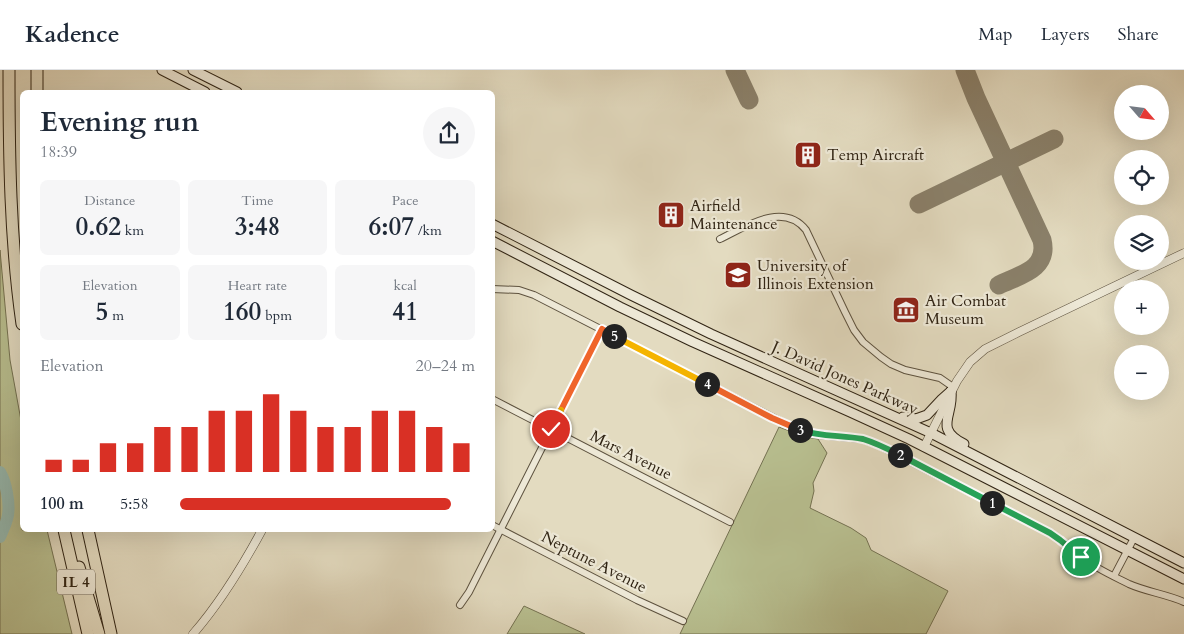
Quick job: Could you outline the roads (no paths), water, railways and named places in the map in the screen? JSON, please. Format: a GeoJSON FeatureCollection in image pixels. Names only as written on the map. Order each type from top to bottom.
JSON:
{"type":"FeatureCollection","features":[{"type":"Feature","properties":{"kind":"highway"},"geometry":{"type":"LineString","coordinates":[[9,70],[12,212],[20,307]]}},
{"type":"Feature","properties":{"kind":"highway"},"geometry":{"type":"LineString","coordinates":[[31,70],[31,90]]}},
{"type":"Feature","properties":{"kind":"highway"},"geometry":{"type":"LineString","coordinates":[[37,70],[37,90]]}},
{"type":"Feature","properties":{"kind":"highway"},"geometry":{"type":"LineString","coordinates":[[64,532],[82,574],[99,634]]}},
{"type":"Feature","properties":{"kind":"highway","name":"IL 4"},"geometry":{"type":"LineString","coordinates":[[64,532],[88,634]]}},
{"type":"Feature","properties":{"kind":"highway","name":"IL 4"},"geometry":{"type":"LineString","coordinates":[[88,532],[111,634]]}},
{"type":"Feature","properties":{"kind":"highway"},"geometry":{"type":"LineString","coordinates":[[80,601],[78,614],[82,634]]}},
{"type":"Feature","properties":{"kind":"main road"},"geometry":{"type":"LineString","coordinates":[[162,70],[201,90]]}},
{"type":"Feature","properties":{"kind":"main road"},"geometry":{"type":"LineString","coordinates":[[193,70],[233,90]]}},
{"type":"Feature","properties":{"kind":"main road","name":"J. David Jones Parkway"},"geometry":{"type":"LineString","coordinates":[[495,226],[693,326],[930,433],[1184,563]]}},
{"type":"Feature","properties":{"kind":"main road","name":"J. David Jones Parkway"},"geometry":{"type":"LineString","coordinates":[[495,243],[652,322],[850,412],[980,474],[1184,579]]}},
{"type":"Feature","properties":{"kind":"main road"},"geometry":{"type":"LineString","coordinates":[[892,416],[916,419],[923,417],[932,411],[952,389]]}},
{"type":"Feature","properties":{"kind":"main road"},"geometry":{"type":"LineString","coordinates":[[952,389],[946,426],[951,436],[1015,470],[1033,485]]}},
{"type":"Feature","properties":{"kind":"street"},"geometry":{"type":"LineString","coordinates":[[720,239],[771,217],[784,217],[798,223],[806,230],[854,330],[863,342],[891,364],[904,370],[940,378],[952,389]]}},
{"type":"Feature","properties":{"kind":"street"},"geometry":{"type":"LineString","coordinates":[[924,447],[957,381],[970,362],[990,346],[1184,253]]}},
{"type":"Feature","properties":{"kind":"street"},"geometry":{"type":"LineString","coordinates":[[495,288],[519,290],[534,295],[790,426],[818,435],[862,439],[886,448],[1050,533],[1089,562],[1114,576],[1145,590],[1184,602]]}},
{"type":"Feature","properties":{"kind":"street"},"geometry":{"type":"LineString","coordinates":[[460,605],[602,329]]}},
{"type":"Feature","properties":{"kind":"street","name":"Mars Avenue"},"geometry":{"type":"LineString","coordinates":[[495,401],[730,522]]}},
{"type":"Feature","properties":{"kind":"street","name":"Neptune Avenue"},"geometry":{"type":"LineString","coordinates":[[495,526],[637,600],[684,621]]}},
{"type":"Feature","properties":{"kind":"street"},"geometry":{"type":"LineString","coordinates":[[193,634],[229,588],[261,532]]}},
{"type":"Feature","properties":{"kind":"street"},"geometry":{"type":"LineString","coordinates":[[1114,576],[1134,538]]}},
{"type":"Feature","properties":{"kind":"waterway"},"geometry":{"type":"LineString","coordinates":[[0,472],[8,499],[7,520],[0,537]]}},
{"type":"Feature","properties":{"kind":"place","name":"Temp Aircraft"},"geometry":{"type":"Point","coordinates":[808,155]}},
{"type":"Feature","properties":{"kind":"place","name":"Airfield Maintenance"},"geometry":{"type":"Point","coordinates":[671,215]}},
{"type":"Feature","properties":{"kind":"place","name":"University of Illinois Extension"},"geometry":{"type":"Point","coordinates":[738,275]}},
{"type":"Feature","properties":{"kind":"place","name":"Air Combat Museum"},"geometry":{"type":"Point","coordinates":[906,310]}}]}
